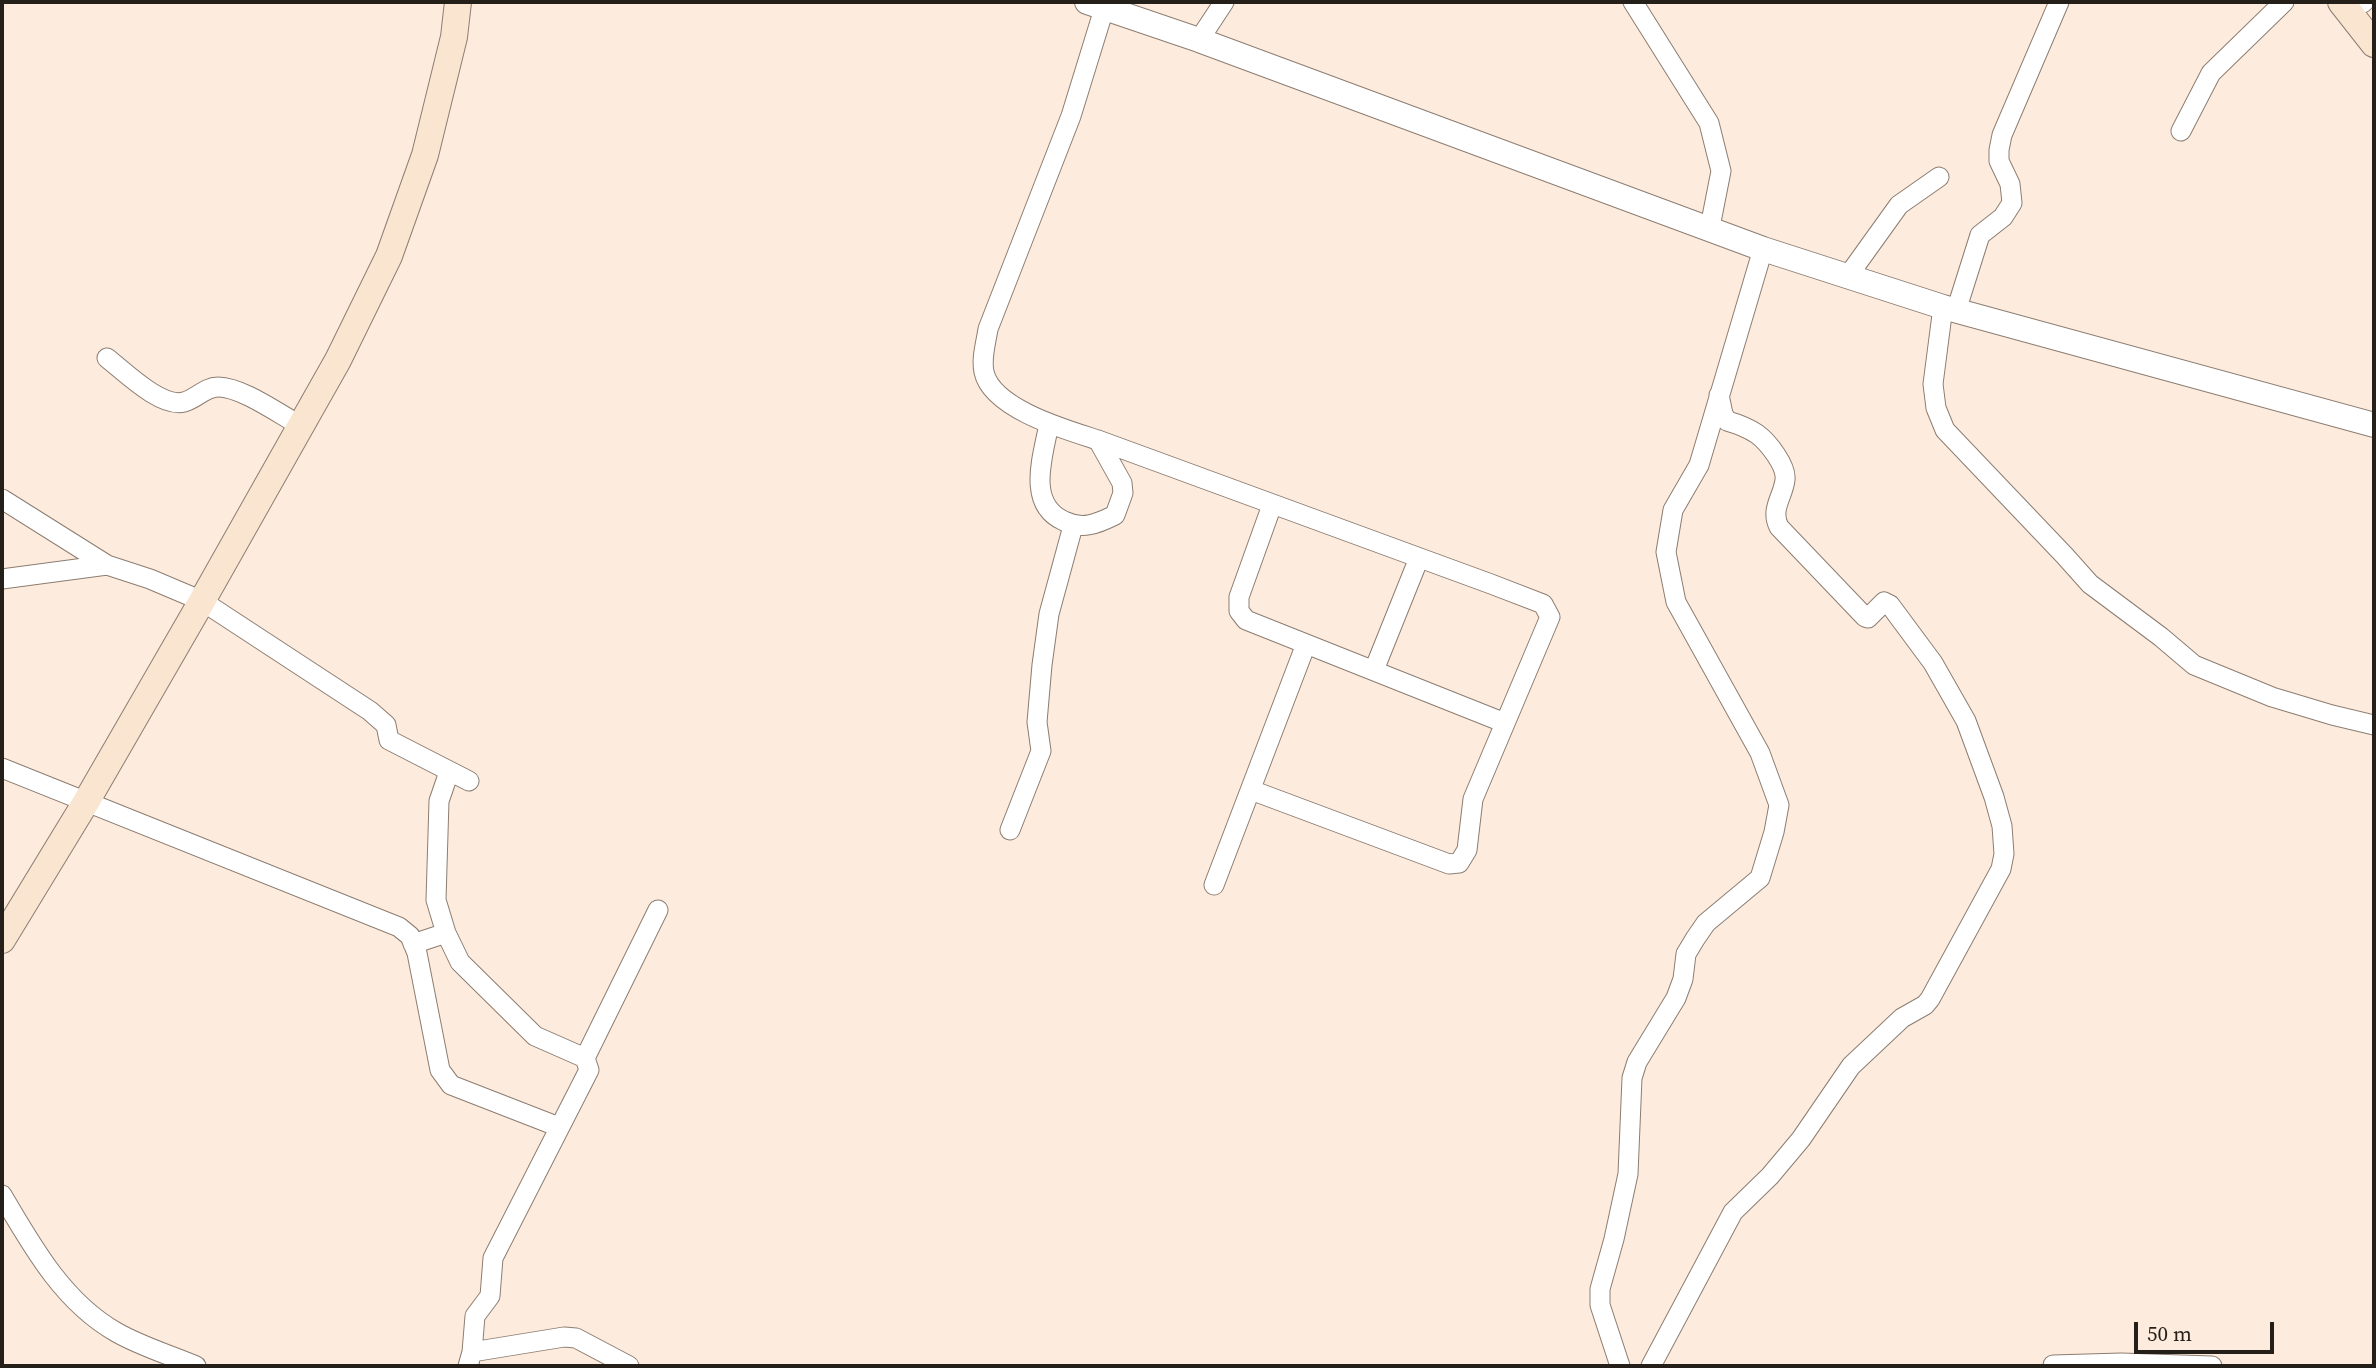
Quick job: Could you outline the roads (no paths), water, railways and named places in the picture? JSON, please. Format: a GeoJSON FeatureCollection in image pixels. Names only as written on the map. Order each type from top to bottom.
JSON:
{"type":"FeatureCollection","features":[{"type":"Feature","properties":{"kind":"main road"},"geometry":{"type":"LineString","coordinates":[[2,940],[86,802],[202,601],[338,360],[389,256],[425,155],[454,37],[458,2]]}},
{"type":"Feature","properties":{"kind":"main road"},"geometry":{"type":"LineString","coordinates":[[2351,5],[2374,44]]}},
{"type":"Feature","properties":{"kind":"street"},"geometry":{"type":"LineString","coordinates":[[1199,40],[1224,2]]}},
{"type":"Feature","properties":{"kind":"street"},"geometry":{"type":"LineString","coordinates":[[1633,2],[1709,123],[1721,171],[1710,227]]}},
{"type":"Feature","properties":{"kind":"street"},"geometry":{"type":"LineString","coordinates":[[2059,2],[2002,135],[1999,161],[2010,184],[2012,203],[2003,217],[1980,235],[1949,309],[1933,384],[1936,408],[1945,430],[2090,584],[2194,665],[2272,697],[2374,724]]}},
{"type":"Feature","properties":{"kind":"street"},"geometry":{"type":"LineString","coordinates":[[2181,131],[2211,73],[2284,2]]}},
{"type":"Feature","properties":{"kind":"street"},"geometry":{"type":"LineString","coordinates":[[1251,790],[1448,864],[1460,863],[1467,850],[1473,799],[1550,617],[1543,604],[1049,424],[997,394],[984,374],[988,329],[1071,116],[1096,5],[1199,40],[1710,227],[1763,249],[1949,309],[2374,425]]}},
{"type":"Feature","properties":{"kind":"street"},"geometry":{"type":"LineString","coordinates":[[1848,276],[1899,205],[1939,177]]}},
{"type":"Feature","properties":{"kind":"street"},"geometry":{"type":"LineString","coordinates":[[1620,1366],[1600,1305],[1600,1289],[1628,1174],[1632,1078],[1637,1062],[1676,998],[1683,979],[1686,954],[1695,939],[1706,923],[1760,878],[1779,805],[1760,753],[1676,602],[1666,552],[1673,510],[1699,465],[1763,249]]}},
{"type":"Feature","properties":{"kind":"street"},"geometry":{"type":"LineString","coordinates":[[107,358],[161,399],[176,403],[186,402],[210,388],[232,389],[301,426]]}},
{"type":"Feature","properties":{"kind":"street"},"geometry":{"type":"LineString","coordinates":[[1651,1366],[1733,1212],[1770,1176],[1801,1139],[1851,1066],[1902,1018],[1925,1005],[1930,999],[1996,882],[2004,854],[2002,826],[1966,721],[1933,663],[1890,605],[1884,602],[1868,618],[1865,617],[1779,527],[1775,511],[1786,474],[1759,436],[1743,426],[1727,421],[1719,395]]}},
{"type":"Feature","properties":{"kind":"street"},"geometry":{"type":"LineString","coordinates":[[1049,424],[1039,485],[1044,504],[1053,516],[1073,526],[1095,525],[1115,515],[1123,493],[1122,483],[1098,440]]}},
{"type":"Feature","properties":{"kind":"street"},"geometry":{"type":"LineString","coordinates":[[2,499],[107,565],[150,579],[202,601],[370,711],[386,725],[389,740],[469,781]]}},
{"type":"Feature","properties":{"kind":"street"},"geometry":{"type":"LineString","coordinates":[[1272,505],[1239,597],[1239,611],[1246,620],[1505,723]]}},
{"type":"Feature","properties":{"kind":"street"},"geometry":{"type":"LineString","coordinates":[[1010,830],[1041,751],[1037,722],[1045,639],[1049,614],[1073,526]]}},
{"type":"Feature","properties":{"kind":"street"},"geometry":{"type":"LineString","coordinates":[[1374,670],[1419,558]]}},
{"type":"Feature","properties":{"kind":"street"},"geometry":{"type":"LineString","coordinates":[[2,579],[107,565]]}},
{"type":"Feature","properties":{"kind":"street"},"geometry":{"type":"LineString","coordinates":[[1214,886],[1306,644]]}},
{"type":"Feature","properties":{"kind":"street"},"geometry":{"type":"LineString","coordinates":[[2,768],[399,927],[410,936],[417,953],[439,1070],[445,1080],[451,1085],[559,1127]]}},
{"type":"Feature","properties":{"kind":"street"},"geometry":{"type":"LineString","coordinates":[[449,772],[439,800],[436,900],[446,933],[460,962],[535,1036],[585,1058]]}},
{"type":"Feature","properties":{"kind":"street"},"geometry":{"type":"LineString","coordinates":[[629,1366],[576,1338],[546,1339],[470,1359],[475,1316],[490,1296],[493,1258],[589,1070],[585,1058],[657,910]]}},
{"type":"Feature","properties":{"kind":"street"},"geometry":{"type":"LineString","coordinates":[[413,944],[446,933]]}},
{"type":"Feature","properties":{"kind":"street"},"geometry":{"type":"LineString","coordinates":[[2,1195],[54,1276],[78,1305],[116,1333],[196,1366]]}},
{"type":"Feature","properties":{"kind":"street"},"geometry":{"type":"LineString","coordinates":[[2053,1365],[2121,1363],[2212,1366]]}}]}
